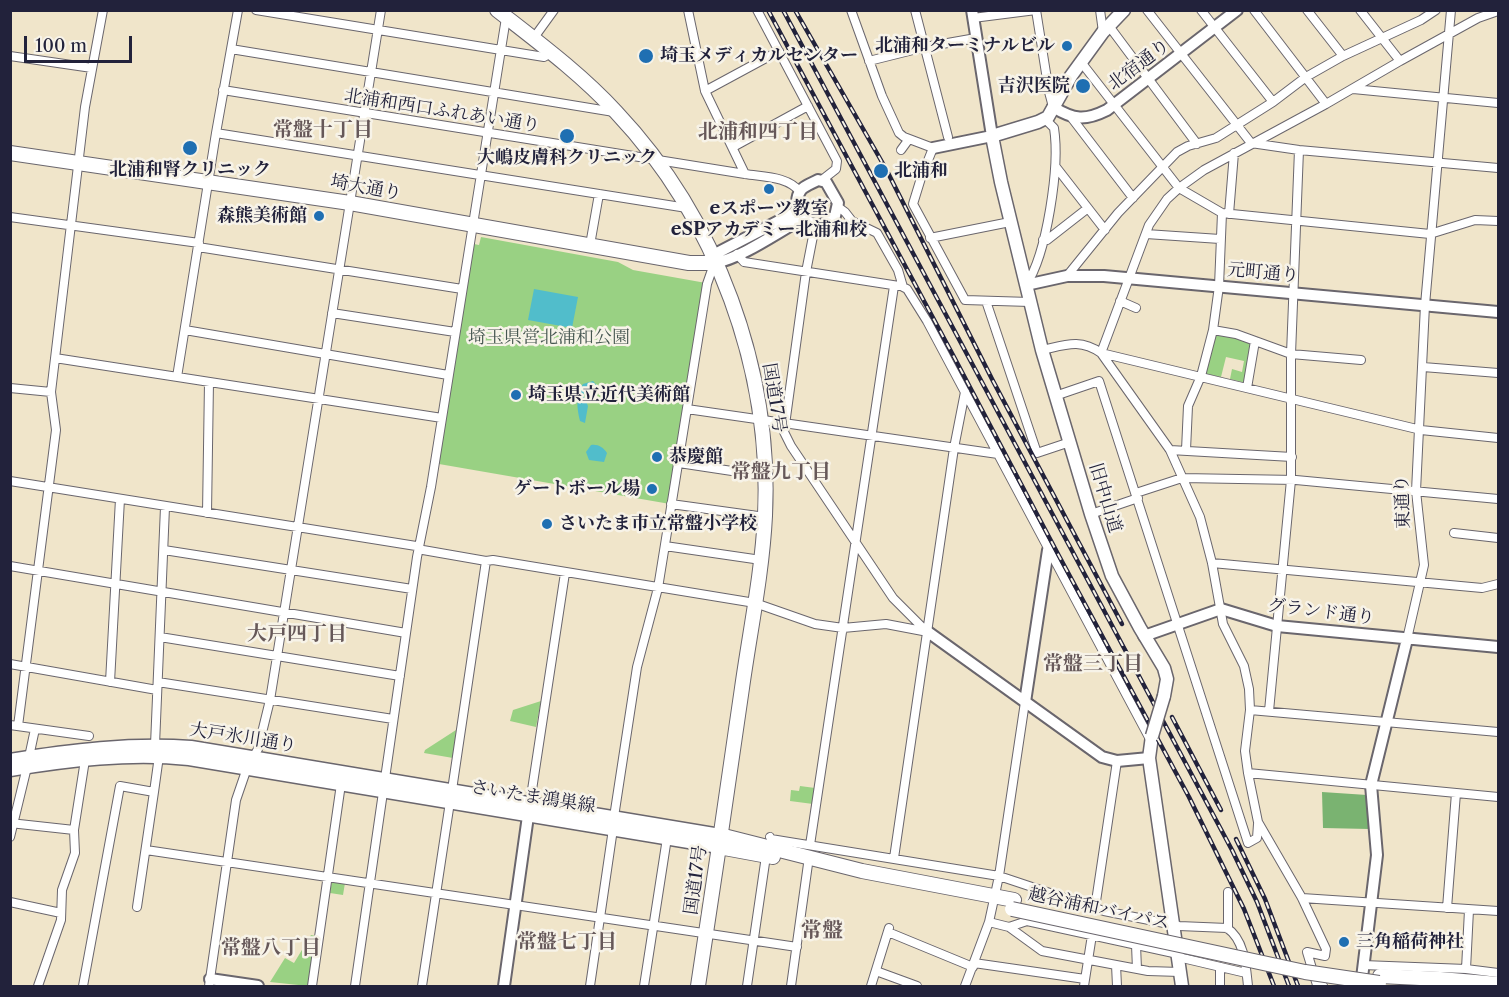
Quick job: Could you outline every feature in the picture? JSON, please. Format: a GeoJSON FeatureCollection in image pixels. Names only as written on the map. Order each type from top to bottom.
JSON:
{"type":"FeatureCollection","features":[{"type":"Feature","properties":{"kind":"highway","name":"国道17号"},"geometry":{"type":"LineString","coordinates":[[502,14],[592,88],[616,112],[656,160],[687,208],[715,263],[743,334],[761,420],[765,476],[765,517],[761,560],[698,987]]}},
{"type":"Feature","properties":{"kind":"highway","name":"埼大通り"},"geometry":{"type":"LineString","coordinates":[[10,153],[350,203],[689,263],[715,263]]}},
{"type":"Feature","properties":{"kind":"highway","name":"越谷浦和バイパス"},"geometry":{"type":"LineString","coordinates":[[720,841],[766,856],[1336,970],[1380,976],[1440,978],[1498,984]]}},
{"type":"Feature","properties":{"kind":"highway","name":"越谷浦和バイパス"},"geometry":{"type":"LineString","coordinates":[[720,841],[995,901]]}},
{"type":"Feature","properties":{"kind":"main road"},"geometry":{"type":"LineString","coordinates":[[992,136],[1045,119],[1081,62],[1124,10]]}},
{"type":"Feature","properties":{"kind":"main road","name":"旧中山道"},"geometry":{"type":"LineString","coordinates":[[992,136],[1029,302],[1055,396],[1108,568],[1166,674],[1167,686],[1151,739],[1149,758],[1182,987]]}},
{"type":"Feature","properties":{"kind":"main road","name":"大戸氷川通り"},"geometry":{"type":"LineString","coordinates":[[137,750],[191,747],[250,763],[341,778]]}},
{"type":"Feature","properties":{"kind":"main road"},"geometry":{"type":"LineString","coordinates":[[10,770],[28,762],[137,750]]}},
{"type":"Feature","properties":{"kind":"main road"},"geometry":{"type":"LineString","coordinates":[[10,760],[28,762],[85,760],[137,750]]}},
{"type":"Feature","properties":{"kind":"main road","name":"さいたま鴻巣線"},"geometry":{"type":"LineString","coordinates":[[341,778],[720,841]]}},
{"type":"Feature","properties":{"kind":"main road","name":"さいたま鴻巣線"},"geometry":{"type":"LineString","coordinates":[[614,823],[667,838],[720,841]]}},
{"type":"Feature","properties":{"kind":"street"},"geometry":{"type":"LineString","coordinates":[[89,736],[14,725],[26,667],[56,430],[51,392],[70,225],[92,69],[103,10]]}},
{"type":"Feature","properties":{"kind":"street"},"geometry":{"type":"LineString","coordinates":[[177,377],[237,10]]}},
{"type":"Feature","properties":{"kind":"street"},"geometry":{"type":"LineString","coordinates":[[256,10],[544,57],[551,53]]}},
{"type":"Feature","properties":{"kind":"street"},"geometry":{"type":"LineString","coordinates":[[258,987],[210,983],[236,800],[250,763],[258,749],[270,700],[381,10]]}},
{"type":"Feature","properties":{"kind":"street"},"geometry":{"type":"LineString","coordinates":[[533,39],[554,10]]}},
{"type":"Feature","properties":{"kind":"street"},"geometry":{"type":"LineString","coordinates":[[688,10],[705,91],[745,174]]}},
{"type":"Feature","properties":{"kind":"street"},"geometry":{"type":"LineString","coordinates":[[757,10],[837,161],[836,169],[800,192],[802,214],[815,226],[824,226],[832,220],[838,207]]}},
{"type":"Feature","properties":{"kind":"street"},"geometry":{"type":"LineString","coordinates":[[851,10],[898,133],[933,148],[992,136]]}},
{"type":"Feature","properties":{"kind":"street"},"geometry":{"type":"LineString","coordinates":[[915,10],[948,137]]}},
{"type":"Feature","properties":{"kind":"street"},"geometry":{"type":"LineString","coordinates":[[973,14],[1036,10],[1053,107],[1071,117],[1133,198]]}},
{"type":"Feature","properties":{"kind":"street"},"geometry":{"type":"LineString","coordinates":[[1100,10],[1106,29],[1148,79],[1197,144]]}},
{"type":"Feature","properties":{"kind":"street"},"geometry":{"type":"LineString","coordinates":[[1147,10],[1251,143],[1299,150],[1498,168]]}},
{"type":"Feature","properties":{"kind":"street"},"geometry":{"type":"LineString","coordinates":[[1201,10],[1273,102]]}},
{"type":"Feature","properties":{"kind":"street","name":"北宿通り"},"geometry":{"type":"LineString","coordinates":[[1071,117],[1088,117],[1101,113],[1114,105],[1237,10]]}},
{"type":"Feature","properties":{"kind":"street"},"geometry":{"type":"LineString","coordinates":[[1254,10],[1326,104]]}},
{"type":"Feature","properties":{"kind":"street"},"geometry":{"type":"LineString","coordinates":[[1307,10],[1343,57]]}},
{"type":"Feature","properties":{"kind":"street"},"geometry":{"type":"LineString","coordinates":[[1360,10],[1400,61]]}},
{"type":"Feature","properties":{"kind":"street"},"geometry":{"type":"LineString","coordinates":[[1067,276],[1118,213],[1177,152],[1216,138],[1273,102],[1306,77],[1421,20],[1436,10]]}},
{"type":"Feature","properties":{"kind":"street","name":"東通り"},"geometry":{"type":"LineString","coordinates":[[1361,987],[1377,855],[1371,785],[1424,565],[1416,491],[1421,430],[1425,305],[1451,33],[1451,10]]}},
{"type":"Feature","properties":{"kind":"street"},"geometry":{"type":"LineString","coordinates":[[1101,353],[1149,225],[1167,199],[1179,188],[1204,170],[1251,143],[1326,104],[1478,18],[1498,11]]}},
{"type":"Feature","properties":{"kind":"street"},"geometry":{"type":"LineString","coordinates":[[355,987],[412,589],[501,50],[502,14]]}},
{"type":"Feature","properties":{"kind":"street","name":"旧中山道"},"geometry":{"type":"LineString","coordinates":[[973,14],[992,136]]}},
{"type":"Feature","properties":{"kind":"street"},"geometry":{"type":"LineString","coordinates":[[869,61],[925,47],[976,38]]}},
{"type":"Feature","properties":{"kind":"street"},"geometry":{"type":"LineString","coordinates":[[231,48],[616,112]]}},
{"type":"Feature","properties":{"kind":"street"},"geometry":{"type":"LineString","coordinates":[[705,91],[779,51]]}},
{"type":"Feature","properties":{"kind":"street"},"geometry":{"type":"LineString","coordinates":[[10,56],[92,69]]}},
{"type":"Feature","properties":{"kind":"street"},"geometry":{"type":"LineString","coordinates":[[1081,62],[1179,188],[1226,214],[1430,234],[1475,220],[1498,221]]}},
{"type":"Feature","properties":{"kind":"street"},"geometry":{"type":"LineString","coordinates":[[1353,89],[1498,103]]}},
{"type":"Feature","properties":{"kind":"street","name":"北浦和西口ふれあい通り"},"geometry":{"type":"LineString","coordinates":[[223,90],[745,174],[788,182],[795,185],[800,192]]}},
{"type":"Feature","properties":{"kind":"street"},"geometry":{"type":"LineString","coordinates":[[733,147],[808,106]]}},
{"type":"Feature","properties":{"kind":"street"},"geometry":{"type":"LineString","coordinates":[[1026,285],[1035,268],[1043,240],[1056,167],[1054,128],[1045,119]]}},
{"type":"Feature","properties":{"kind":"street"},"geometry":{"type":"LineString","coordinates":[[216,133],[687,208]]}},
{"type":"Feature","properties":{"kind":"street"},"geometry":{"type":"LineString","coordinates":[[901,150],[909,139]]}},
{"type":"Feature","properties":{"kind":"street"},"geometry":{"type":"LineString","coordinates":[[933,148],[913,204],[965,300],[1029,302]]}},
{"type":"Feature","properties":{"kind":"street"},"geometry":{"type":"LineString","coordinates":[[1269,711],[1291,480],[1293,292],[1299,150]]}},
{"type":"Feature","properties":{"kind":"street"},"geometry":{"type":"LineString","coordinates":[[1186,450],[1188,406],[1201,376],[1213,330],[1219,286],[1220,239],[1226,214],[1234,153]]}},
{"type":"Feature","properties":{"kind":"street"},"geometry":{"type":"LineString","coordinates":[[1056,167],[1105,230]]}},
{"type":"Feature","properties":{"kind":"street"},"geometry":{"type":"LineString","coordinates":[[822,180],[826,183],[838,207],[852,221],[877,233],[898,270],[903,287]]}},
{"type":"Feature","properties":{"kind":"street"},"geometry":{"type":"LineString","coordinates":[[590,245],[598,195]]}},
{"type":"Feature","properties":{"kind":"street"},"geometry":{"type":"LineString","coordinates":[[1043,240],[1047,240],[1088,208]]}},
{"type":"Feature","properties":{"kind":"street"},"geometry":{"type":"LineString","coordinates":[[715,263],[737,254],[802,214]]}},
{"type":"Feature","properties":{"kind":"street"},"geometry":{"type":"LineString","coordinates":[[590,987],[637,666],[658,588],[707,284],[719,252],[802,214]]}},
{"type":"Feature","properties":{"kind":"street"},"geometry":{"type":"LineString","coordinates":[[10,217],[199,245],[462,289]]}},
{"type":"Feature","properties":{"kind":"street"},"geometry":{"type":"LineString","coordinates":[[930,238],[1010,222]]}},
{"type":"Feature","properties":{"kind":"street"},"geometry":{"type":"LineString","coordinates":[[815,226],[806,272],[784,432],[790,445],[893,598],[928,632],[1102,757],[1117,761],[1149,758]]}},
{"type":"Feature","properties":{"kind":"street"},"geometry":{"type":"LineString","coordinates":[[1146,234],[1220,239]]}},
{"type":"Feature","properties":{"kind":"street"},"geometry":{"type":"LineString","coordinates":[[737,254],[744,262],[907,289],[927,321],[1151,739]]}},
{"type":"Feature","properties":{"kind":"street","name":"元町通り"},"geometry":{"type":"LineString","coordinates":[[1026,285],[1067,276],[1128,278],[1498,312]]}},
{"type":"Feature","properties":{"kind":"street"},"geometry":{"type":"LineString","coordinates":[[810,845],[894,286]]}},
{"type":"Feature","properties":{"kind":"street"},"geometry":{"type":"LineString","coordinates":[[986,301],[1037,453],[1070,442]]}},
{"type":"Feature","properties":{"kind":"street"},"geometry":{"type":"LineString","coordinates":[[1120,301],[1136,308]]}},
{"type":"Feature","properties":{"kind":"street"},"geometry":{"type":"LineString","coordinates":[[332,313],[455,332]]}},
{"type":"Feature","properties":{"kind":"street"},"geometry":{"type":"LineString","coordinates":[[185,330],[448,375]]}},
{"type":"Feature","properties":{"kind":"street"},"geometry":{"type":"LineString","coordinates":[[1213,330],[1236,334],[1292,354],[1361,360]]}},
{"type":"Feature","properties":{"kind":"street"},"geometry":{"type":"LineString","coordinates":[[1247,388],[1255,341]]}},
{"type":"Feature","properties":{"kind":"street"},"geometry":{"type":"LineString","coordinates":[[1042,350],[1078,342],[1092,346],[1101,353],[1170,450],[1200,516],[1227,635],[1244,666],[1249,689],[1250,710],[1245,751],[1258,822],[1257,838],[1248,843],[1099,381],[1055,396]]}},
{"type":"Feature","properties":{"kind":"street"},"geometry":{"type":"LineString","coordinates":[[1101,353],[1421,430],[1498,438]]}},
{"type":"Feature","properties":{"kind":"street"},"geometry":{"type":"LineString","coordinates":[[55,358],[442,418]]}},
{"type":"Feature","properties":{"kind":"street"},"geometry":{"type":"LineString","coordinates":[[1423,367],[1498,373]]}},
{"type":"Feature","properties":{"kind":"street"},"geometry":{"type":"LineString","coordinates":[[207,513],[209,382]]}},
{"type":"Feature","properties":{"kind":"street"},"geometry":{"type":"LineString","coordinates":[[10,388],[51,392]]}},
{"type":"Feature","properties":{"kind":"street"},"geometry":{"type":"LineString","coordinates":[[894,858],[954,448],[965,392]]}},
{"type":"Feature","properties":{"kind":"street"},"geometry":{"type":"LineString","coordinates":[[687,409],[998,454]]}},
{"type":"Feature","properties":{"kind":"street"},"geometry":{"type":"LineString","coordinates":[[1170,450],[1292,458]]}},
{"type":"Feature","properties":{"kind":"street"},"geometry":{"type":"LineString","coordinates":[[679,463],[765,476]]}},
{"type":"Feature","properties":{"kind":"street"},"geometry":{"type":"LineString","coordinates":[[1091,514],[1182,478],[1291,480],[1498,499]]}},
{"type":"Feature","properties":{"kind":"street"},"geometry":{"type":"LineString","coordinates":[[10,481],[420,548],[486,561],[493,560],[583,575],[607,581],[754,603],[815,624],[843,628],[886,624],[928,632]]}},
{"type":"Feature","properties":{"kind":"street"},"geometry":{"type":"LineString","coordinates":[[110,682],[120,499]]}},
{"type":"Feature","properties":{"kind":"street"},"geometry":{"type":"LineString","coordinates":[[671,504],[765,517]]}},
{"type":"Feature","properties":{"kind":"street"},"geometry":{"type":"LineString","coordinates":[[137,907],[154,792],[157,750],[165,507]]}},
{"type":"Feature","properties":{"kind":"street"},"geometry":{"type":"LineString","coordinates":[[1454,533],[1498,538]]}},
{"type":"Feature","properties":{"kind":"street"},"geometry":{"type":"LineString","coordinates":[[665,546],[761,560]]}},
{"type":"Feature","properties":{"kind":"street"},"geometry":{"type":"LineString","coordinates":[[164,550],[412,589]]}},
{"type":"Feature","properties":{"kind":"street"},"geometry":{"type":"LineString","coordinates":[[965,987],[995,901],[1048,550]]}},
{"type":"Feature","properties":{"kind":"street"},"geometry":{"type":"LineString","coordinates":[[422,987],[486,561]]}},
{"type":"Feature","properties":{"kind":"street"},"geometry":{"type":"LineString","coordinates":[[1212,563],[1482,588],[1498,584]]}},
{"type":"Feature","properties":{"kind":"street"},"geometry":{"type":"LineString","coordinates":[[10,566],[406,633]]}},
{"type":"Feature","properties":{"kind":"street"},"geometry":{"type":"LineString","coordinates":[[504,987],[565,573]]}},
{"type":"Feature","properties":{"kind":"street"},"geometry":{"type":"LineString","coordinates":[[1144,636],[1221,609]]}},
{"type":"Feature","properties":{"kind":"street","name":"グランド通り"},"geometry":{"type":"LineString","coordinates":[[1221,609],[1277,626],[1498,647]]}},
{"type":"Feature","properties":{"kind":"street"},"geometry":{"type":"LineString","coordinates":[[160,637],[400,676]]}},
{"type":"Feature","properties":{"kind":"street"},"geometry":{"type":"LineString","coordinates":[[10,664],[110,682],[270,700],[393,719]]}},
{"type":"Feature","properties":{"kind":"street"},"geometry":{"type":"LineString","coordinates":[[1250,710],[1498,732]]}},
{"type":"Feature","properties":{"kind":"street"},"geometry":{"type":"LineString","coordinates":[[10,837],[35,729]]}},
{"type":"Feature","properties":{"kind":"street"},"geometry":{"type":"LineString","coordinates":[[38,987],[61,920],[62,890],[75,853],[74,831],[85,760]]}},
{"type":"Feature","properties":{"kind":"street"},"geometry":{"type":"LineString","coordinates":[[1095,908],[1117,761]]}},
{"type":"Feature","properties":{"kind":"street"},"geometry":{"type":"LineString","coordinates":[[1248,773],[1498,797]]}},
{"type":"Feature","properties":{"kind":"street"},"geometry":{"type":"LineString","coordinates":[[312,987],[341,778]]}},
{"type":"Feature","properties":{"kind":"street"},"geometry":{"type":"LineString","coordinates":[[83,987],[120,786],[154,792]]}},
{"type":"Feature","properties":{"kind":"street"},"geometry":{"type":"LineString","coordinates":[[1447,908],[1456,793]]}},
{"type":"Feature","properties":{"kind":"street"},"geometry":{"type":"LineString","coordinates":[[1258,822],[1302,898],[1327,952],[1325,956],[1307,952],[1317,986],[1323,987]]}},
{"type":"Feature","properties":{"kind":"street"},"geometry":{"type":"LineString","coordinates":[[12,823],[74,831]]}},
{"type":"Feature","properties":{"kind":"street"},"geometry":{"type":"LineString","coordinates":[[770,837],[771,839],[999,876],[1095,908],[1174,925],[1228,929],[1233,932],[1243,954],[1248,987]]}},
{"type":"Feature","properties":{"kind":"street"},"geometry":{"type":"LineString","coordinates":[[645,987],[667,838]]}},
{"type":"Feature","properties":{"kind":"street"},"geometry":{"type":"LineString","coordinates":[[146,850],[797,947]]}},
{"type":"Feature","properties":{"kind":"street"},"geometry":{"type":"LineString","coordinates":[[747,987],[766,856]]}},
{"type":"Feature","properties":{"kind":"street"},"geometry":{"type":"LineString","coordinates":[[791,987],[808,864]]}},
{"type":"Feature","properties":{"kind":"street"},"geometry":{"type":"LineString","coordinates":[[1228,892],[1228,929]]}},
{"type":"Feature","properties":{"kind":"street"},"geometry":{"type":"LineString","coordinates":[[1302,898],[1498,912]]}},
{"type":"Feature","properties":{"kind":"street"},"geometry":{"type":"LineString","coordinates":[[10,902],[62,913]]}},
{"type":"Feature","properties":{"kind":"street"},"geometry":{"type":"LineString","coordinates":[[1466,969],[1469,910]]}},
{"type":"Feature","properties":{"kind":"street"},"geometry":{"type":"LineString","coordinates":[[1009,927],[1027,921],[1136,945],[1246,973]]}},
{"type":"Feature","properties":{"kind":"street"},"geometry":{"type":"LineString","coordinates":[[989,922],[1009,927],[1041,951],[1137,969],[1180,972]]}},
{"type":"Feature","properties":{"kind":"street"},"geometry":{"type":"LineString","coordinates":[[871,987],[889,930],[974,965],[1085,983],[1092,935]]}},
{"type":"Feature","properties":{"kind":"street"},"geometry":{"type":"LineString","coordinates":[[1136,945],[1137,969]]}},
{"type":"Feature","properties":{"kind":"street"},"geometry":{"type":"LineString","coordinates":[[1116,965],[1117,987]]}},
{"type":"Feature","properties":{"kind":"street"},"geometry":{"type":"LineString","coordinates":[[1363,965],[1466,969],[1498,973]]}},
{"type":"Feature","properties":{"kind":"street"},"geometry":{"type":"LineString","coordinates":[[1220,968],[1220,987]]}},
{"type":"Feature","properties":{"kind":"street"},"geometry":{"type":"LineString","coordinates":[[876,970],[917,987]]}},
{"type":"Feature","properties":{"kind":"green space","name":"埼玉県営北浦和公園"},"geometry":{"type":"Polygon","coordinates":[[[481,237],[618,262],[633,270],[706,283],[670,504],[439,464],[474,244],[479,245],[481,237]]]}},
{"type":"Feature","properties":{"kind":"green space"},"geometry":{"type":"Polygon","coordinates":[[[1215,333],[1236,336],[1253,343],[1246,383],[1230,379],[1232,369],[1242,372],[1244,361],[1226,357],[1221,377],[1206,374],[1215,333]]]}},
{"type":"Feature","properties":{"kind":"green space"},"geometry":{"type":"Polygon","coordinates":[[[541,701],[536,727],[510,721],[513,710],[541,701]]]}},
{"type":"Feature","properties":{"kind":"green space"},"geometry":{"type":"Polygon","coordinates":[[[456,730],[453,758],[424,753],[425,750],[456,730]]]}},
{"type":"Feature","properties":{"kind":"green space"},"geometry":{"type":"Polygon","coordinates":[[[800,786],[815,788],[813,804],[790,801],[791,790],[799,791],[800,786]]]}},
{"type":"Feature","properties":{"kind":"green space"},"geometry":{"type":"Polygon","coordinates":[[[1322,792],[1367,795],[1369,829],[1323,828],[1322,792]]]}},
{"type":"Feature","properties":{"kind":"green space"},"geometry":{"type":"Polygon","coordinates":[[[332,881],[345,883],[343,895],[330,893],[332,881]]]}},
{"type":"Feature","properties":{"kind":"green space"},"geometry":{"type":"Polygon","coordinates":[[[311,935],[316,936],[308,986],[270,982],[285,958],[294,963],[311,935]]]}},
{"type":"Feature","properties":{"kind":"water"},"geometry":{"type":"Polygon","coordinates":[[[534,289],[578,297],[572,328],[528,320],[534,289]]]}},
{"type":"Feature","properties":{"kind":"water"},"geometry":{"type":"Polygon","coordinates":[[[593,381],[601,387],[617,392],[621,388],[627,389],[616,394],[589,388],[585,390],[583,395],[588,406],[585,423],[580,421],[578,397],[583,384],[593,381]]]}},
{"type":"Feature","properties":{"kind":"water"},"geometry":{"type":"Polygon","coordinates":[[[591,445],[602,448],[607,453],[604,462],[589,460],[586,452],[591,445]]]}},
{"type":"Feature","properties":{"kind":"railway"},"geometry":{"type":"LineString","coordinates":[[768,10],[1189,797],[1244,909],[1274,986]]}},
{"type":"Feature","properties":{"kind":"railway"},"geometry":{"type":"LineString","coordinates":[[783,10],[1232,850],[1257,902],[1289,986]]}},
{"type":"Feature","properties":{"kind":"railway"},"geometry":{"type":"LineString","coordinates":[[795,10],[886,169],[993,381],[1122,624]]}},
{"type":"Feature","properties":{"kind":"railway"},"geometry":{"type":"LineString","coordinates":[[1172,717],[1221,810]]}},
{"type":"Feature","properties":{"kind":"railway"},"geometry":{"type":"LineString","coordinates":[[1236,839],[1265,899],[1298,986]]}},
{"type":"Feature","properties":{"kind":"place","name":"北浦和ターミナルビル"},"geometry":{"type":"Point","coordinates":[1067,46]}},
{"type":"Feature","properties":{"kind":"place","name":"埼玉メディカルセンター"},"geometry":{"type":"Point","coordinates":[646,56]}},
{"type":"Feature","properties":{"kind":"place","name":"吉沢医院"},"geometry":{"type":"Point","coordinates":[1083,86]}},
{"type":"Feature","properties":{"kind":"place","name":"大嶋皮膚科クリニック"},"geometry":{"type":"Point","coordinates":[567,136]}},
{"type":"Feature","properties":{"kind":"place","name":"北浦和腎クリニック"},"geometry":{"type":"Point","coordinates":[190,148]}},
{"type":"Feature","properties":{"kind":"place","name":"北浦和"},"geometry":{"type":"Point","coordinates":[881,171]}},
{"type":"Feature","properties":{"kind":"place","name":"eスポーツ教室 eSPアカデミー北浦和校"},"geometry":{"type":"Point","coordinates":[769,189]}},
{"type":"Feature","properties":{"kind":"place","name":"森熊美術館"},"geometry":{"type":"Point","coordinates":[319,216]}},
{"type":"Feature","properties":{"kind":"place","name":"埼玉県立近代美術館"},"geometry":{"type":"Point","coordinates":[516,395]}},
{"type":"Feature","properties":{"kind":"place","name":"恭慶館"},"geometry":{"type":"Point","coordinates":[657,457]}},
{"type":"Feature","properties":{"kind":"place","name":"ゲートボール場"},"geometry":{"type":"Point","coordinates":[652,489]}},
{"type":"Feature","properties":{"kind":"place","name":"さいたま市立常盤小学校"},"geometry":{"type":"Point","coordinates":[547,524]}},
{"type":"Feature","properties":{"kind":"place","name":"三角稲荷神社"},"geometry":{"type":"Point","coordinates":[1344,942]}},
{"type":"Feature","properties":{"kind":"district","name":"常盤十丁目"},"geometry":{"type":"Point","coordinates":[323,130]}},
{"type":"Feature","properties":{"kind":"district","name":"北浦和四丁目"},"geometry":{"type":"Point","coordinates":[758,132]}},
{"type":"Feature","properties":{"kind":"district","name":"常盤九丁目"},"geometry":{"type":"Point","coordinates":[781,472]}},
{"type":"Feature","properties":{"kind":"district","name":"大戸四丁目"},"geometry":{"type":"Point","coordinates":[297,634]}},
{"type":"Feature","properties":{"kind":"district","name":"常盤三丁目"},"geometry":{"type":"Point","coordinates":[1093,664]}},
{"type":"Feature","properties":{"kind":"district","name":"常盤"},"geometry":{"type":"Point","coordinates":[822,931]}},
{"type":"Feature","properties":{"kind":"district","name":"常盤七丁目"},"geometry":{"type":"Point","coordinates":[567,942]}},
{"type":"Feature","properties":{"kind":"district","name":"常盤八丁目"},"geometry":{"type":"Point","coordinates":[271,948]}}]}
